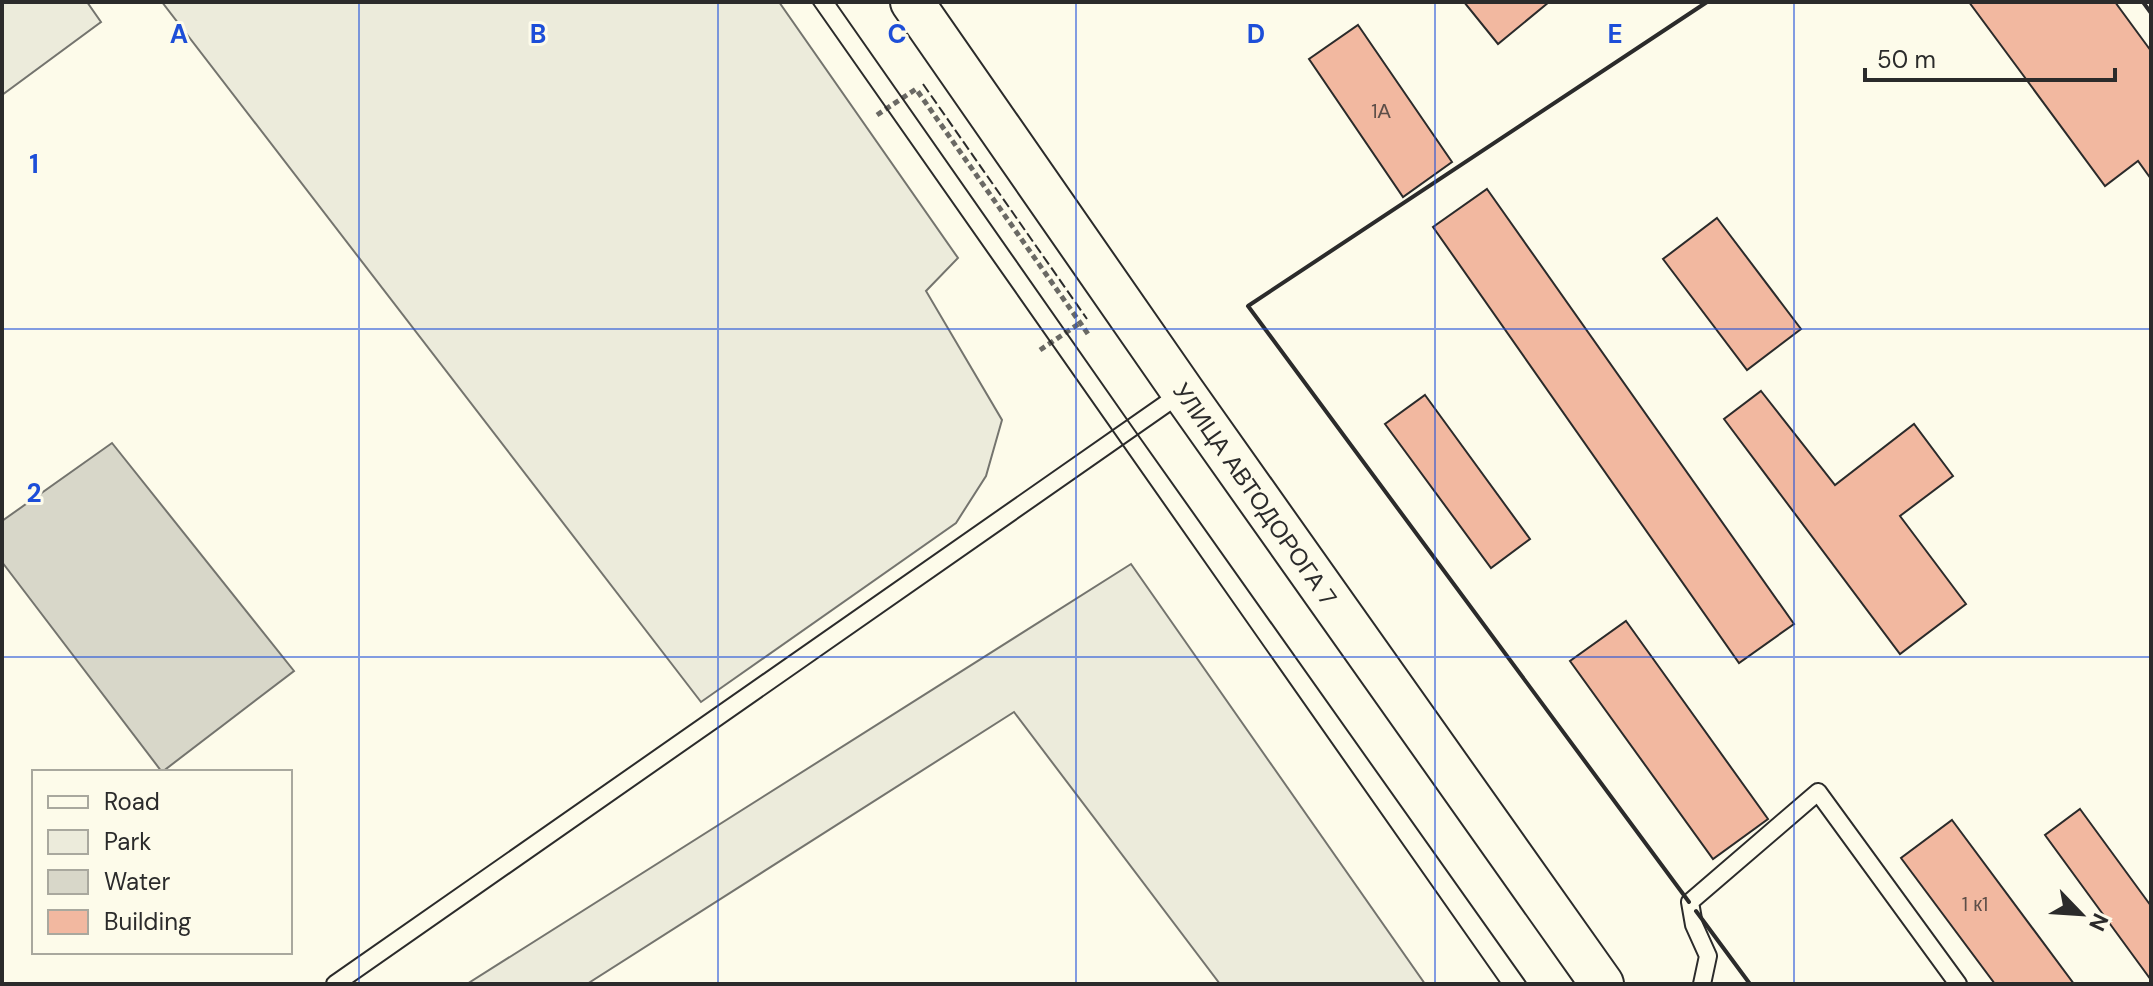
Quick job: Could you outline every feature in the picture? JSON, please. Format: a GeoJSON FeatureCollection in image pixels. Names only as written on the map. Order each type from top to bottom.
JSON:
{"type":"FeatureCollection","features":[{"type":"Feature","properties":{"kind":"street","name":"УЛИЦА АВТОДОРОГА 7"},"geometry":{"type":"LineString","coordinates":[[912,2],[1183,392],[1602,984]]}},
{"type":"Feature","properties":{"kind":"lane"},"geometry":{"type":"LineString","coordinates":[[335,984],[1183,392]]}},
{"type":"Feature","properties":{"kind":"lane"},"geometry":{"type":"LineString","coordinates":[[1702,984],[1708,956],[1694,925],[1690,902],[1818,792],[1958,984]]}},
{"type":"Feature","properties":{"kind":"path"},"geometry":{"type":"LineString","coordinates":[[877,115],[916,89],[1088,334]]}},
{"type":"Feature","properties":{"kind":"path"},"geometry":{"type":"LineString","coordinates":[[1040,350],[1080,323]]}},
{"type":"Feature","properties":{"kind":"green space"},"geometry":{"type":"Polygon","coordinates":[[[2,2],[87,2],[101,22],[2,95],[2,2]]]}},
{"type":"Feature","properties":{"kind":"green space"},"geometry":{"type":"Polygon","coordinates":[[[162,2],[779,2],[958,258],[926,291],[1002,420],[986,476],[956,523],[701,702],[162,2]]]}},
{"type":"Feature","properties":{"kind":"green space"},"geometry":{"type":"Polygon","coordinates":[[[1131,564],[1425,984],[1220,984],[1014,712],[587,984],[467,984],[1131,564]]]}},
{"type":"Feature","properties":{"kind":"water"},"geometry":{"type":"Polygon","coordinates":[[[112,443],[294,671],[165,770],[160,770],[2,562],[2,521],[112,443]]]}},
{"type":"Feature","properties":{"kind":"building"},"geometry":{"type":"Polygon","coordinates":[[[1464,2],[1549,2],[1498,44],[1464,2]]]}},
{"type":"Feature","properties":{"kind":"building"},"geometry":{"type":"Polygon","coordinates":[[[1969,2],[2115,2],[2151,51],[2151,179],[2138,161],[2105,186],[1969,2]]]}},
{"type":"Feature","properties":{"kind":"building"},"geometry":{"type":"Polygon","coordinates":[[[1358,25],[1452,162],[1403,197],[1309,59],[1358,25]]]}},
{"type":"Feature","properties":{"kind":"building"},"geometry":{"type":"Polygon","coordinates":[[[1487,189],[1794,624],[1739,663],[1433,227],[1487,189]]]}},
{"type":"Feature","properties":{"kind":"building"},"geometry":{"type":"Polygon","coordinates":[[[1717,218],[1801,329],[1747,370],[1663,259],[1717,218]]]}},
{"type":"Feature","properties":{"kind":"building"},"geometry":{"type":"Polygon","coordinates":[[[1761,391],[1835,485],[1914,424],[1953,476],[1900,516],[1966,604],[1900,654],[1724,419],[1761,391]]]}},
{"type":"Feature","properties":{"kind":"building"},"geometry":{"type":"Polygon","coordinates":[[[1425,395],[1530,539],[1491,568],[1385,424],[1425,395]]]}},
{"type":"Feature","properties":{"kind":"building"},"geometry":{"type":"Polygon","coordinates":[[[1626,621],[1768,819],[1713,859],[1570,661],[1626,621]]]}},
{"type":"Feature","properties":{"kind":"building"},"geometry":{"type":"Polygon","coordinates":[[[2080,809],[2151,906],[2151,980],[2045,835],[2080,809]]]}},
{"type":"Feature","properties":{"kind":"building"},"geometry":{"type":"Polygon","coordinates":[[[1952,820],[2074,984],[1995,984],[1901,858],[1952,820]]]}},
{"type":"Feature","properties":{"kind":"tram line"},"geometry":{"type":"LineString","coordinates":[[812,2],[1501,984]]}},
{"type":"Feature","properties":{"kind":"tram line"},"geometry":{"type":"LineString","coordinates":[[835,2],[1527,984]]}},
{"type":"Feature","properties":{"kind":"fence"},"geometry":{"type":"LineString","coordinates":[[923,84],[1087,319]]}},
{"type":"Feature","properties":{"kind":"wall"},"geometry":{"type":"LineString","coordinates":[[1689,902],[1248,306],[1707,2]]}},
{"type":"Feature","properties":{"kind":"wall"},"geometry":{"type":"LineString","coordinates":[[2143,2],[2151,13]]}},
{"type":"Feature","properties":{"kind":"wall"},"geometry":{"type":"LineString","coordinates":[[1696,911],[1750,984]]}}]}
